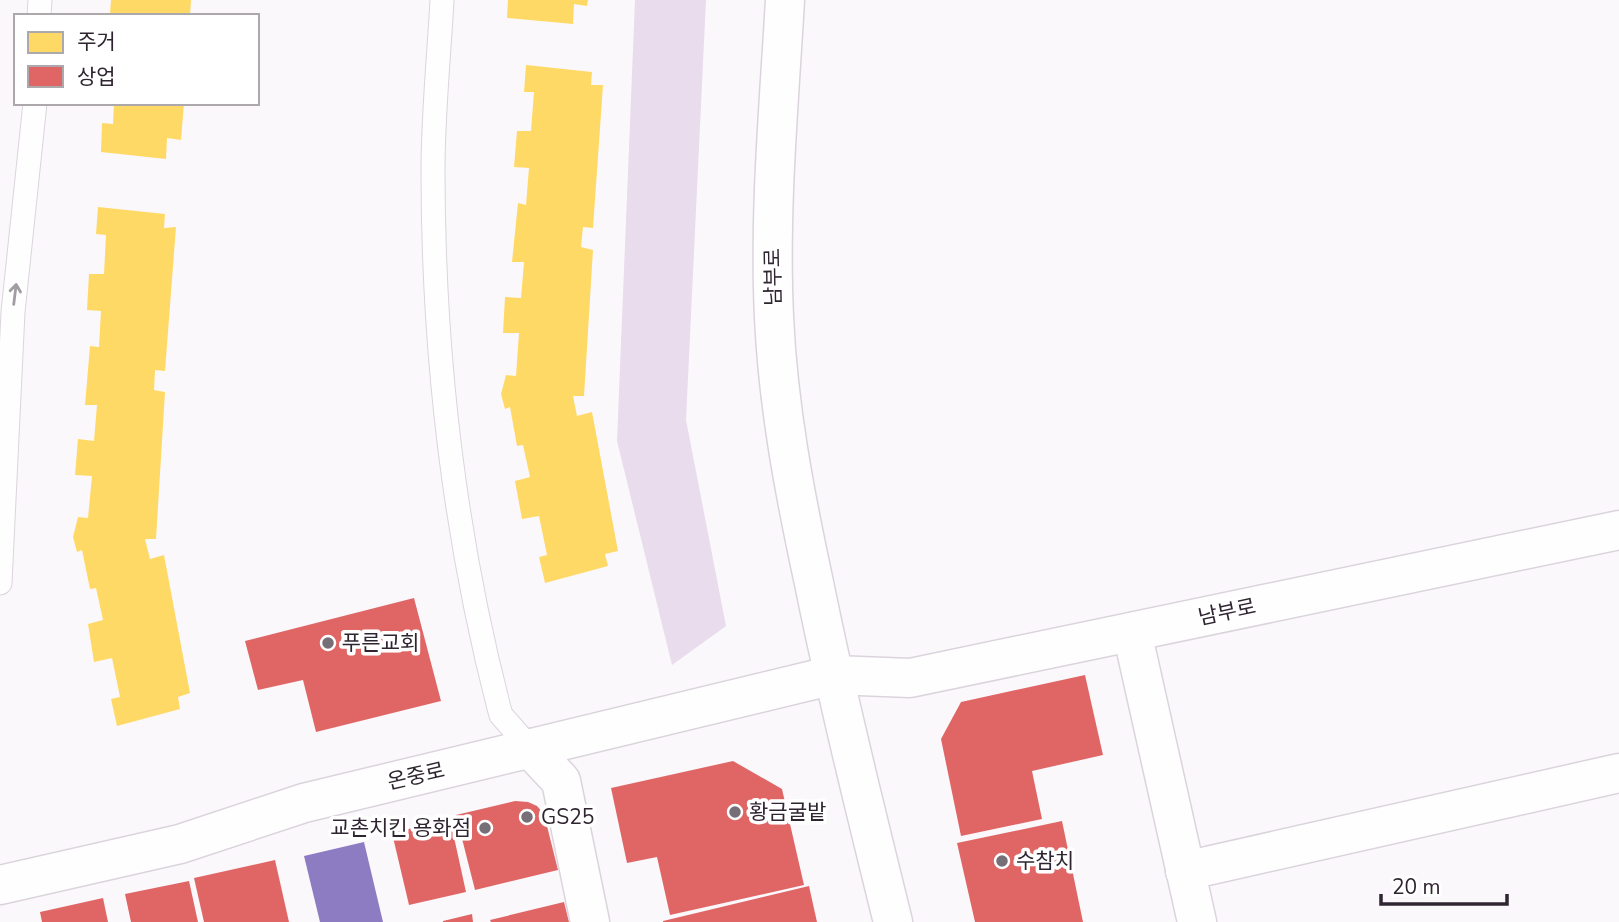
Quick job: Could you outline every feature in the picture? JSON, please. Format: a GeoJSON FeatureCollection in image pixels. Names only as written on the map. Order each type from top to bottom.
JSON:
{"type":"FeatureCollection","features":[{"type":"Feature","properties":{"kind":"street","name":"남부로"},"geometry":{"type":"LineString","coordinates":[[785,0],[772,226],[774,317],[781,409],[834,675],[893,922]]}},
{"type":"Feature","properties":{"kind":"street","name":"남부로"},"geometry":{"type":"LineString","coordinates":[[834,675],[910,678],[1619,530]]}},
{"type":"Feature","properties":{"kind":"street"},"geometry":{"type":"LineString","coordinates":[[1132,632],[1197,922]]}},
{"type":"Feature","properties":{"kind":"street","name":"온중로"},"geometry":{"type":"LineString","coordinates":[[0,886],[180,844],[304,803],[834,675]]}},
{"type":"Feature","properties":{"kind":"street"},"geometry":{"type":"LineString","coordinates":[[530,748],[561,781],[590,922]]}},
{"type":"Feature","properties":{"kind":"street"},"geometry":{"type":"LineString","coordinates":[[1185,871],[1619,773]]}},
{"type":"Feature","properties":{"kind":"lane"},"geometry":{"type":"LineString","coordinates":[[442,0],[433,169],[440,344],[452,459],[484,649],[499,708],[501,715],[530,748]]}},
{"type":"Feature","properties":{"kind":"lane"},"geometry":{"type":"LineString","coordinates":[[0,583],[13,312],[36,105]]}},
{"type":"Feature","properties":{"kind":"shaded area"},"geometry":{"type":"Polygon","coordinates":[[[635,0],[706,0],[686,420],[726,626],[672,665],[617,441],[635,0]]]}},
{"type":"Feature","properties":{"kind":"building: 주거"},"geometry":{"type":"Polygon","coordinates":[[[111,0],[191,0],[190,14],[110,14],[111,0]]]}},
{"type":"Feature","properties":{"kind":"building: 주거"},"geometry":{"type":"Polygon","coordinates":[[[508,0],[588,0],[587,6],[574,4],[573,24],[507,18],[508,0]]]}},
{"type":"Feature","properties":{"kind":"building: 주거"},"geometry":{"type":"Polygon","coordinates":[[[526,65],[592,72],[591,85],[603,85],[593,228],[583,227],[581,247],[593,250],[584,396],[573,396],[577,416],[592,412],[618,551],[605,554],[608,566],[545,583],[539,557],[547,555],[539,516],[522,519],[515,481],[530,477],[523,445],[517,446],[510,407],[505,409],[501,394],[506,375],[516,376],[519,333],[503,333],[505,297],[521,298],[524,262],[512,262],[518,203],[526,205],[529,168],[514,167],[517,131],[531,131],[534,92],[524,92],[526,65]]]}},
{"type":"Feature","properties":{"kind":"building: 주거"},"geometry":{"type":"Polygon","coordinates":[[[114,105],[184,105],[181,140],[167,138],[166,159],[101,152],[102,123],[113,124],[114,105]]]}},
{"type":"Feature","properties":{"kind":"building: 주거"},"geometry":{"type":"Polygon","coordinates":[[[98,207],[165,214],[164,228],[176,227],[165,371],[155,370],[154,390],[165,392],[156,539],[145,539],[150,559],[164,555],[190,693],[178,697],[180,709],[117,726],[111,699],[120,697],[112,658],[94,662],[88,624],[103,620],[96,588],[90,589],[82,550],[77,552],[73,537],[78,517],[88,518],[92,476],[75,475],[78,439],[94,441],[97,405],[85,405],[90,346],[99,347],[101,311],[87,310],[89,274],[104,274],[106,235],[96,234],[98,207]]]}},
{"type":"Feature","properties":{"kind":"building: 상업"},"geometry":{"type":"Polygon","coordinates":[[[414,598],[441,701],[316,732],[303,680],[258,690],[245,641],[414,598]]]}},
{"type":"Feature","properties":{"kind":"building: 상업"},"geometry":{"type":"Polygon","coordinates":[[[1085,675],[1103,755],[1032,771],[1042,819],[961,836],[941,739],[961,702],[1085,675]]]}},
{"type":"Feature","properties":{"kind":"building: 상업"},"geometry":{"type":"Polygon","coordinates":[[[733,761],[782,789],[804,885],[670,915],[657,857],[627,863],[611,788],[733,761]]]}},
{"type":"Feature","properties":{"kind":"building: 상업"},"geometry":{"type":"Polygon","coordinates":[[[515,801],[537,806],[544,814],[558,870],[475,890],[456,815],[515,801]]]}},
{"type":"Feature","properties":{"kind":"building: 상업"},"geometry":{"type":"Polygon","coordinates":[[[450,819],[466,892],[409,905],[392,833],[450,819]]]}},
{"type":"Feature","properties":{"kind":"building: 상업"},"geometry":{"type":"Polygon","coordinates":[[[1062,821],[1083,922],[975,922],[957,843],[1062,821]]]}},
{"type":"Feature","properties":{"kind":"building: 상업"},"geometry":{"type":"Polygon","coordinates":[[[275,860],[289,922],[204,922],[194,878],[275,860]]]}},
{"type":"Feature","properties":{"kind":"building: 상업"},"geometry":{"type":"Polygon","coordinates":[[[189,881],[198,922],[131,922],[125,894],[189,881]]]}},
{"type":"Feature","properties":{"kind":"building: 상업"},"geometry":{"type":"Polygon","coordinates":[[[809,886],[817,922],[663,922],[663,921],[809,886]]]}},
{"type":"Feature","properties":{"kind":"building: 상업"},"geometry":{"type":"Polygon","coordinates":[[[103,898],[108,922],[42,922],[40,912],[103,898]]]}},
{"type":"Feature","properties":{"kind":"building: 상업"},"geometry":{"type":"Polygon","coordinates":[[[564,902],[569,922],[490,920],[564,902]]]}},
{"type":"Feature","properties":{"kind":"building: 상업"},"geometry":{"type":"Polygon","coordinates":[[[472,914],[473,922],[443,922],[443,921],[472,914]]]}},
{"type":"Feature","properties":{"kind":"building: 업무"},"geometry":{"type":"Polygon","coordinates":[[[364,842],[383,922],[320,922],[304,856],[364,842]]]}},
{"type":"Feature","properties":{"kind":"place","name":"푸른교회"},"geometry":{"type":"Point","coordinates":[328,643]}},
{"type":"Feature","properties":{"kind":"place","name":"황금굴밭"},"geometry":{"type":"Point","coordinates":[735,812]}},
{"type":"Feature","properties":{"kind":"place","name":"GS25"},"geometry":{"type":"Point","coordinates":[527,817]}},
{"type":"Feature","properties":{"kind":"place","name":"교촌치킨 용화점"},"geometry":{"type":"Point","coordinates":[485,828]}},
{"type":"Feature","properties":{"kind":"place","name":"수참치"},"geometry":{"type":"Point","coordinates":[1002,861]}}]}
